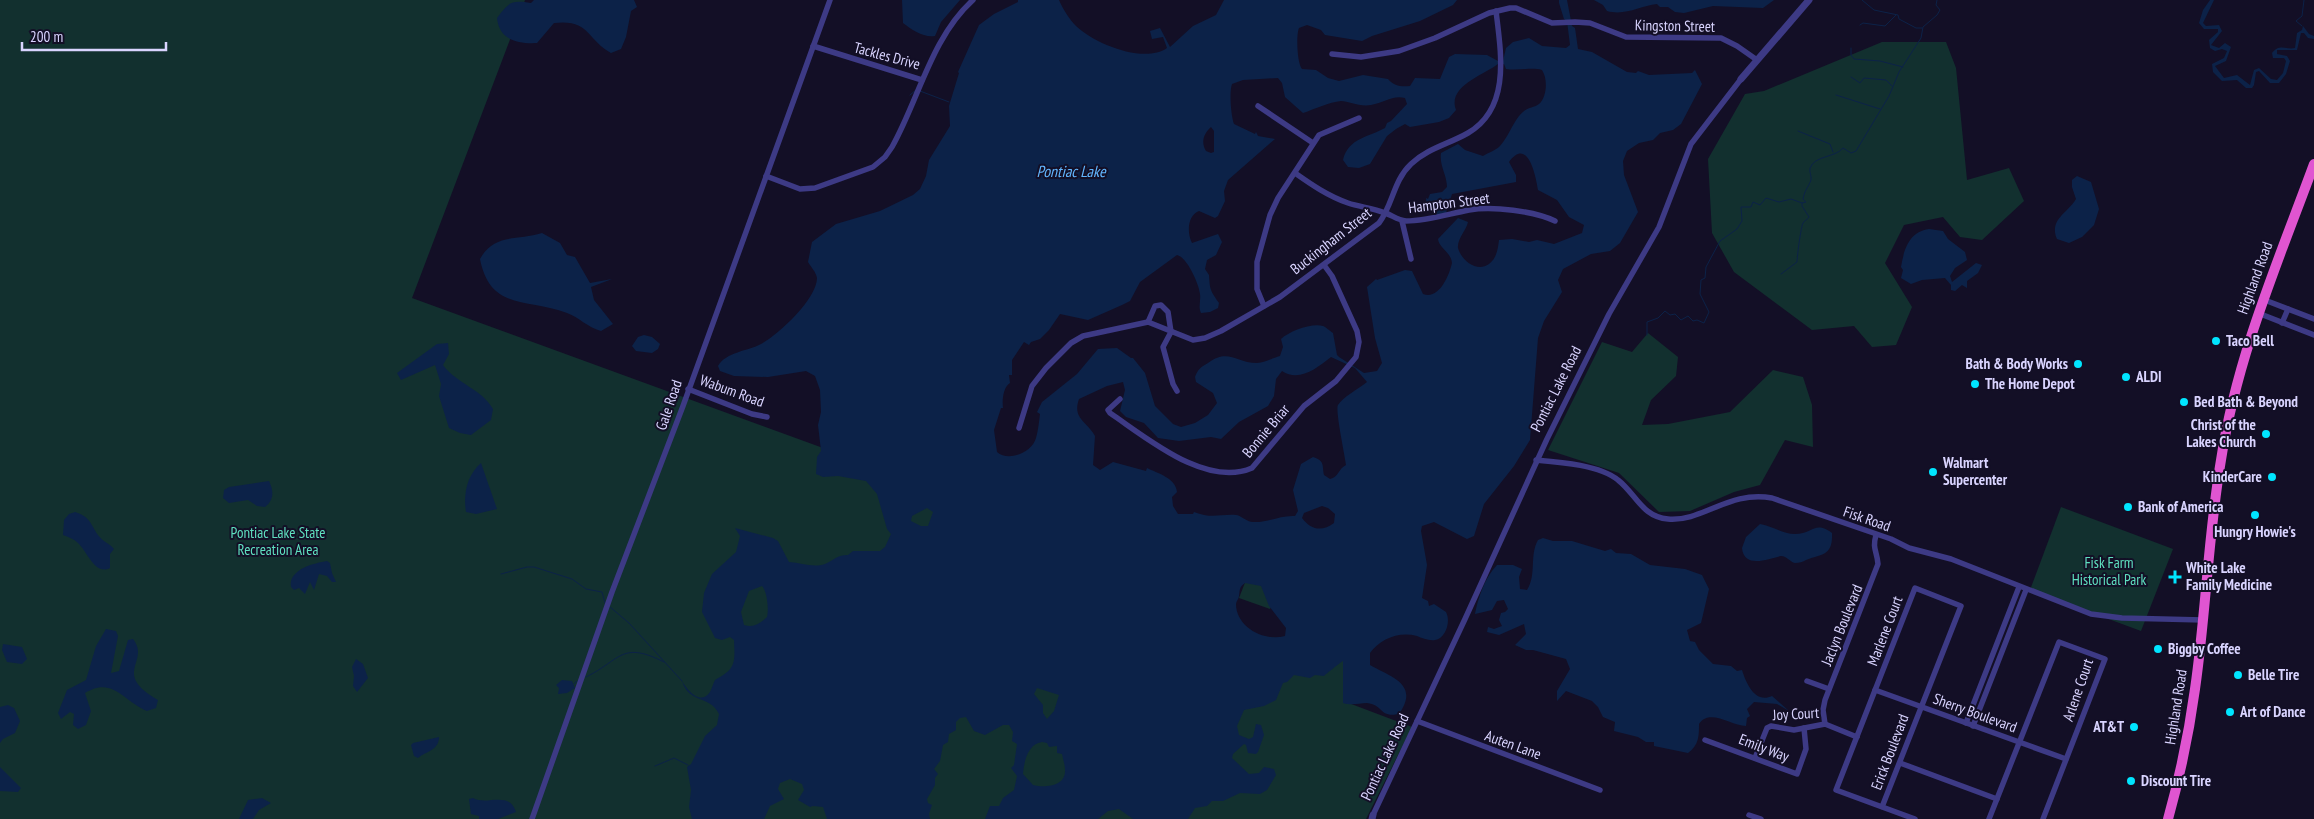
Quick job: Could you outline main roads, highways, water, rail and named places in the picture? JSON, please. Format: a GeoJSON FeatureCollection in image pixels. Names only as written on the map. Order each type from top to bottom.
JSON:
{"type":"FeatureCollection","features":[{"type":"Feature","properties":{"kind":"highway","name":"Highland Road"},"geometry":{"type":"LineString","coordinates":[[2168,819],[2186,745],[2203,620],[2221,460],[2234,392],[2262,299],[2314,164]]}},
{"type":"Feature","properties":{"kind":"water"},"geometry":{"type":"Polygon","coordinates":[[[534,0],[634,0],[637,7],[631,11],[626,37],[621,49],[611,53],[603,48],[587,31],[575,24],[554,23],[537,43],[523,43],[506,36],[501,31],[497,18],[511,3],[531,3],[534,0]]]}},
{"type":"Feature","properties":{"kind":"water"},"geometry":{"type":"Polygon","coordinates":[[[902,0],[960,0],[941,22],[935,36],[927,36],[918,33],[903,23],[902,0]]]}},
{"type":"Feature","properties":{"kind":"water","name":"Pontiac Lake"},"geometry":{"type":"Polygon","coordinates":[[[1018,0],[1059,0],[1071,20],[1084,33],[1120,50],[1146,54],[1167,48],[1163,37],[1152,39],[1150,31],[1160,28],[1170,47],[1193,26],[1216,15],[1224,0],[1457,0],[1453,5],[1420,21],[1362,41],[1325,35],[1321,30],[1307,25],[1299,28],[1298,49],[1302,69],[1316,70],[1328,78],[1339,81],[1363,75],[1388,79],[1395,85],[1410,86],[1415,78],[1440,79],[1449,57],[1455,54],[1487,55],[1498,61],[1503,61],[1506,48],[1513,42],[1529,38],[1542,46],[1566,48],[1570,45],[1567,21],[1564,19],[1559,0],[1567,0],[1572,26],[1575,28],[1578,49],[1592,52],[1627,72],[1636,73],[1638,71],[1649,75],[1692,73],[1695,70],[1702,84],[1681,124],[1673,130],[1660,133],[1653,140],[1639,143],[1627,151],[1623,161],[1624,175],[1638,212],[1620,243],[1610,251],[1591,254],[1563,269],[1558,280],[1562,292],[1544,321],[1538,338],[1530,440],[1514,466],[1484,504],[1474,536],[1467,539],[1434,522],[1422,526],[1421,531],[1427,565],[1422,598],[1428,601],[1429,606],[1434,604],[1446,612],[1448,624],[1445,633],[1439,639],[1430,640],[1417,636],[1397,635],[1379,644],[1370,653],[1370,665],[1394,678],[1405,688],[1405,704],[1399,714],[1385,713],[1376,706],[1367,703],[1343,703],[1343,661],[1324,676],[1315,675],[1310,678],[1294,675],[1287,682],[1283,683],[1276,700],[1264,706],[1244,710],[1237,726],[1239,735],[1249,739],[1253,737],[1256,724],[1261,725],[1264,735],[1258,752],[1256,754],[1248,753],[1244,744],[1233,754],[1232,758],[1249,774],[1259,773],[1264,767],[1274,769],[1276,775],[1267,790],[1260,794],[1240,793],[1223,801],[1212,801],[1207,806],[1195,808],[1188,819],[1133,819],[1119,809],[1108,811],[1098,819],[985,819],[990,806],[999,806],[1003,798],[1014,790],[1017,776],[1011,768],[1014,765],[1017,744],[1012,741],[1013,732],[1009,725],[1003,725],[985,735],[974,731],[966,717],[960,718],[956,722],[956,730],[949,734],[948,742],[943,745],[940,761],[934,769],[938,774],[935,778],[935,785],[927,799],[928,803],[932,805],[929,814],[930,819],[827,819],[823,807],[810,807],[798,800],[804,790],[802,784],[790,779],[780,783],[778,789],[784,799],[770,806],[764,819],[692,819],[689,807],[691,790],[687,767],[691,764],[705,736],[717,725],[719,714],[710,704],[689,693],[682,681],[694,695],[702,698],[710,692],[715,680],[731,669],[733,664],[734,640],[730,637],[722,640],[715,638],[702,612],[704,593],[712,574],[736,552],[740,536],[735,528],[773,538],[778,541],[789,562],[812,565],[825,564],[838,557],[848,555],[853,551],[880,551],[885,547],[891,534],[887,529],[877,494],[866,481],[838,476],[823,477],[816,474],[817,457],[821,451],[818,425],[821,412],[820,390],[815,376],[806,371],[768,377],[734,376],[720,371],[718,366],[726,358],[761,344],[777,333],[804,306],[811,296],[817,278],[808,262],[812,242],[836,224],[880,211],[913,195],[920,189],[926,176],[929,160],[950,126],[949,106],[958,72],[979,25],[994,14],[1018,2],[1018,0]],[[1498,64],[1468,82],[1457,94],[1456,110],[1449,118],[1439,122],[1410,127],[1405,124],[1396,129],[1387,136],[1370,164],[1359,168],[1348,167],[1343,160],[1349,147],[1360,139],[1385,128],[1387,123],[1407,104],[1405,98],[1392,98],[1367,105],[1341,101],[1303,113],[1285,97],[1282,83],[1278,78],[1243,80],[1232,84],[1231,104],[1234,124],[1255,134],[1256,132],[1258,136],[1275,139],[1228,180],[1224,191],[1225,201],[1218,216],[1215,218],[1199,211],[1195,213],[1190,221],[1189,234],[1192,243],[1218,234],[1222,242],[1216,255],[1207,260],[1205,269],[1209,275],[1211,290],[1219,303],[1218,308],[1210,312],[1201,313],[1200,294],[1195,278],[1185,261],[1177,255],[1140,282],[1130,301],[1088,320],[1060,314],[1040,339],[1031,342],[1029,345],[1024,342],[1012,360],[1012,375],[1009,375],[1010,383],[1004,391],[1003,408],[1001,408],[994,430],[997,452],[1002,455],[1013,456],[1030,448],[1036,438],[1040,414],[1037,412],[1042,402],[1077,374],[1098,349],[1117,348],[1133,358],[1145,373],[1155,406],[1173,424],[1181,427],[1195,423],[1208,415],[1217,403],[1213,393],[1196,382],[1197,372],[1202,367],[1215,359],[1227,356],[1257,363],[1280,356],[1283,347],[1281,339],[1301,328],[1318,325],[1324,327],[1333,333],[1339,357],[1364,373],[1377,371],[1382,363],[1375,338],[1367,287],[1376,279],[1405,270],[1412,271],[1423,294],[1434,294],[1446,280],[1452,263],[1450,256],[1440,245],[1438,239],[1458,218],[1468,222],[1459,241],[1458,248],[1460,253],[1470,264],[1480,267],[1489,264],[1494,259],[1499,240],[1512,239],[1529,242],[1537,240],[1554,244],[1582,233],[1584,225],[1569,217],[1557,200],[1538,190],[1530,161],[1521,154],[1516,155],[1509,162],[1516,175],[1516,182],[1452,194],[1446,213],[1436,215],[1427,207],[1426,198],[1428,199],[1430,194],[1442,192],[1447,187],[1441,162],[1441,153],[1458,144],[1465,150],[1483,156],[1498,148],[1522,113],[1542,101],[1546,83],[1542,70],[1506,69],[1504,64],[1498,64]],[[1211,127],[1206,133],[1204,145],[1206,151],[1214,152],[1214,131],[1211,127]],[[1331,357],[1319,366],[1301,375],[1288,374],[1282,371],[1276,379],[1274,396],[1268,406],[1239,422],[1221,439],[1211,437],[1179,441],[1158,438],[1144,423],[1126,417],[1120,411],[1125,390],[1123,382],[1107,386],[1079,399],[1077,406],[1079,416],[1095,436],[1093,465],[1100,470],[1113,462],[1146,471],[1147,468],[1165,477],[1176,487],[1177,492],[1172,497],[1173,506],[1178,514],[1193,514],[1194,512],[1211,516],[1236,515],[1253,522],[1295,516],[1298,511],[1293,490],[1301,464],[1313,457],[1320,460],[1324,475],[1330,479],[1335,477],[1346,465],[1337,409],[1338,405],[1367,382],[1355,368],[1331,357]],[[1322,506],[1304,513],[1302,518],[1309,525],[1321,529],[1334,523],[1335,514],[1322,506]],[[927,508],[912,516],[911,521],[921,526],[928,526],[933,512],[927,508]],[[1245,583],[1242,586],[1236,604],[1237,612],[1246,626],[1260,635],[1268,637],[1285,636],[1286,628],[1269,606],[1261,586],[1245,583]],[[762,586],[749,591],[741,612],[744,625],[747,626],[756,625],[767,617],[767,600],[762,586]],[[1037,688],[1034,694],[1043,705],[1043,713],[1047,719],[1054,711],[1059,695],[1037,688]],[[1042,742],[1037,743],[1030,750],[1024,764],[1023,774],[1033,785],[1054,785],[1062,780],[1065,766],[1062,754],[1057,753],[1057,746],[1049,747],[1047,743],[1042,742]]]}},
{"type":"Feature","properties":{"kind":"water"},"geometry":{"type":"Polygon","coordinates":[[[1594,0],[1774,0],[1763,8],[1713,6],[1684,13],[1675,12],[1668,7],[1660,7],[1657,4],[1626,12],[1607,11],[1603,5],[1594,0]]]}},
{"type":"Feature","properties":{"kind":"water"},"geometry":{"type":"Polygon","coordinates":[[[2210,0],[2214,0],[2203,23],[2206,26],[2219,25],[2222,31],[2211,45],[2219,48],[2225,43],[2231,47],[2226,61],[2215,66],[2224,78],[2237,75],[2250,85],[2254,70],[2259,68],[2271,79],[2277,80],[2283,73],[2286,61],[2284,58],[2273,58],[2272,53],[2278,48],[2295,48],[2297,33],[2302,30],[2303,26],[2309,34],[2314,36],[2314,39],[2308,38],[2304,33],[2301,33],[2297,50],[2277,50],[2277,54],[2287,56],[2290,61],[2286,74],[2279,83],[2270,83],[2259,71],[2256,72],[2252,88],[2246,88],[2237,80],[2222,81],[2213,72],[2212,64],[2224,58],[2227,51],[2222,49],[2215,51],[2210,48],[2209,40],[2218,32],[2218,29],[2204,29],[2199,23],[2203,10],[2210,0]]]}},
{"type":"Feature","properties":{"kind":"water"},"geometry":{"type":"Polygon","coordinates":[[[2077,176],[2091,182],[2099,209],[2094,225],[2082,237],[2069,243],[2057,239],[2055,226],[2060,217],[2076,199],[2072,180],[2077,176]]]}},
{"type":"Feature","properties":{"kind":"water"},"geometry":{"type":"Polygon","coordinates":[[[1929,229],[1943,231],[1948,239],[1965,252],[1967,260],[1955,268],[1950,276],[1952,282],[1976,263],[1982,265],[1978,273],[1967,281],[1967,288],[1962,285],[1955,291],[1951,290],[1951,285],[1945,278],[1922,280],[1911,284],[1901,278],[1903,270],[1901,267],[1902,260],[1909,242],[1917,234],[1929,229]]]}},
{"type":"Feature","properties":{"kind":"water"},"geometry":{"type":"Polygon","coordinates":[[[542,233],[560,243],[567,255],[575,257],[590,283],[612,279],[591,287],[594,300],[613,324],[601,331],[567,313],[513,300],[502,295],[492,287],[485,276],[480,259],[486,251],[499,241],[542,233]]]}},
{"type":"Feature","properties":{"kind":"water"},"geometry":{"type":"Polygon","coordinates":[[[644,335],[652,337],[660,344],[658,349],[652,353],[636,351],[632,346],[638,337],[644,335]]]}},
{"type":"Feature","properties":{"kind":"water"},"geometry":{"type":"Polygon","coordinates":[[[448,343],[449,354],[443,365],[455,377],[483,396],[493,409],[491,420],[471,435],[449,428],[439,396],[441,384],[435,365],[401,380],[397,373],[437,344],[448,343]]]}},
{"type":"Feature","properties":{"kind":"water"},"geometry":{"type":"Polygon","coordinates":[[[481,463],[497,509],[476,514],[466,512],[465,498],[467,485],[472,473],[481,463]]]}},
{"type":"Feature","properties":{"kind":"water"},"geometry":{"type":"Polygon","coordinates":[[[269,481],[272,495],[265,507],[257,506],[248,500],[229,503],[223,498],[224,490],[229,487],[269,481]]]}},
{"type":"Feature","properties":{"kind":"water"},"geometry":{"type":"Polygon","coordinates":[[[75,512],[86,518],[96,533],[114,549],[110,554],[110,568],[100,569],[92,562],[78,543],[63,535],[64,520],[69,514],[75,512]]]}},
{"type":"Feature","properties":{"kind":"water"},"geometry":{"type":"Polygon","coordinates":[[[1760,524],[1786,533],[1795,534],[1818,528],[1826,529],[1832,533],[1831,546],[1822,555],[1799,563],[1781,556],[1752,561],[1747,559],[1742,548],[1746,537],[1760,524]]]}},
{"type":"Feature","properties":{"kind":"water"},"geometry":{"type":"Polygon","coordinates":[[[1543,538],[1553,541],[1572,541],[1605,551],[1611,549],[1616,553],[1631,554],[1650,565],[1685,569],[1702,575],[1709,589],[1701,623],[1687,630],[1690,641],[1695,642],[1699,650],[1713,664],[1731,666],[1737,671],[1742,670],[1746,681],[1756,695],[1766,698],[1772,696],[1789,711],[1777,704],[1754,702],[1747,709],[1750,716],[1747,718],[1746,726],[1715,718],[1704,719],[1699,724],[1696,743],[1688,753],[1654,746],[1654,742],[1646,742],[1638,737],[1614,731],[1615,722],[1603,717],[1598,707],[1592,701],[1566,691],[1557,701],[1557,691],[1570,669],[1566,659],[1533,650],[1526,650],[1515,645],[1526,634],[1524,624],[1499,635],[1487,632],[1488,627],[1494,629],[1502,626],[1499,620],[1501,613],[1508,609],[1504,600],[1497,601],[1492,610],[1475,614],[1483,588],[1489,575],[1497,565],[1513,565],[1522,569],[1519,577],[1520,589],[1527,590],[1532,578],[1535,546],[1538,540],[1543,538]]]}},
{"type":"Feature","properties":{"kind":"water"},"geometry":{"type":"Polygon","coordinates":[[[327,561],[330,563],[336,582],[332,582],[327,576],[319,574],[314,590],[310,582],[305,594],[299,588],[294,590],[291,587],[291,581],[298,571],[310,565],[327,561]]]}},
{"type":"Feature","properties":{"kind":"water"},"geometry":{"type":"Polygon","coordinates":[[[106,629],[116,631],[118,636],[111,673],[119,671],[128,640],[133,639],[138,654],[134,675],[144,691],[158,700],[156,708],[147,711],[118,692],[103,687],[95,688],[85,693],[91,711],[86,725],[78,729],[73,725],[74,714],[70,712],[61,719],[58,713],[67,690],[86,680],[96,646],[106,629]]]}},
{"type":"Feature","properties":{"kind":"water"},"geometry":{"type":"Polygon","coordinates":[[[3,644],[22,647],[27,659],[22,664],[7,662],[2,650],[3,644]]]}},
{"type":"Feature","properties":{"kind":"water"},"geometry":{"type":"Polygon","coordinates":[[[356,659],[363,664],[368,678],[357,692],[353,686],[354,676],[352,667],[356,659]]]}},
{"type":"Feature","properties":{"kind":"water"},"geometry":{"type":"Polygon","coordinates":[[[562,680],[572,681],[575,688],[567,693],[558,694],[559,688],[556,685],[562,680]]]}},
{"type":"Feature","properties":{"kind":"water"},"geometry":{"type":"Polygon","coordinates":[[[8,705],[14,708],[20,721],[15,733],[3,739],[0,743],[0,707],[8,705]]]}},
{"type":"Feature","properties":{"kind":"water"},"geometry":{"type":"Polygon","coordinates":[[[439,737],[435,748],[418,758],[414,756],[411,745],[413,743],[439,737]]]}},
{"type":"Feature","properties":{"kind":"water"},"geometry":{"type":"Polygon","coordinates":[[[0,767],[21,788],[18,792],[0,791],[0,767]]]}},
{"type":"Feature","properties":{"kind":"water"},"geometry":{"type":"Polygon","coordinates":[[[262,798],[271,803],[259,810],[253,819],[239,819],[248,800],[262,798]]]}},
{"type":"Feature","properties":{"kind":"water"},"geometry":{"type":"Polygon","coordinates":[[[469,799],[479,800],[503,800],[513,805],[516,812],[498,819],[479,819],[479,816],[471,814],[469,799]]]}},
{"type":"Feature","properties":{"kind":"waterway"},"geometry":{"type":"LineString","coordinates":[[1862,0],[1874,10],[1898,15],[1899,19],[1916,28],[1922,28]]}},
{"type":"Feature","properties":{"kind":"waterway"},"geometry":{"type":"LineString","coordinates":[[1781,274],[1797,262],[1802,225],[1809,217],[1802,203],[1806,202],[1803,199],[1811,180],[1810,168],[1816,161],[1835,154],[1843,148],[1851,153],[1856,151],[1889,96],[1899,72],[1921,38],[1923,27],[1940,10],[1936,5],[1937,0]]}},
{"type":"Feature","properties":{"kind":"waterway"},"geometry":{"type":"LineString","coordinates":[[2302,26],[2296,21],[2302,16],[2304,0]]}},
{"type":"Feature","properties":{"kind":"waterway"},"geometry":{"type":"LineString","coordinates":[[1860,25],[1863,23],[1885,26],[1896,15]]}},
{"type":"Feature","properties":{"kind":"waterway"},"geometry":{"type":"LineString","coordinates":[[1851,48],[1851,55],[1854,59],[1880,61],[1903,67]]}},
{"type":"Feature","properties":{"kind":"waterway"},"geometry":{"type":"LineString","coordinates":[[1851,77],[1860,83],[1864,78],[1886,80],[1892,86]]}},
{"type":"Feature","properties":{"kind":"waterway"},"geometry":{"type":"LineString","coordinates":[[910,95],[916,90]]}},
{"type":"Feature","properties":{"kind":"waterway"},"geometry":{"type":"LineString","coordinates":[[920,91],[949,102]]}},
{"type":"Feature","properties":{"kind":"waterway"},"geometry":{"type":"LineString","coordinates":[[1836,95],[1880,109]]}},
{"type":"Feature","properties":{"kind":"waterway"},"geometry":{"type":"LineString","coordinates":[[1798,131],[1830,144],[1833,152]]}},
{"type":"Feature","properties":{"kind":"waterway"},"geometry":{"type":"LineString","coordinates":[[1647,335],[1647,322],[1658,318],[1665,311],[1670,315],[1675,314],[1681,320],[1688,316],[1693,321],[1697,320],[1704,323],[1709,312],[1700,294],[1701,280],[1705,278],[1706,267],[1720,241],[1737,229],[1742,221],[1741,207],[1751,207],[1753,202],[1760,205],[1766,198],[1779,202],[1791,199],[1802,203]]}},
{"type":"Feature","properties":{"kind":"waterway"},"geometry":{"type":"LineString","coordinates":[[501,574],[534,567],[572,579],[586,589],[602,592],[605,603]]}},
{"type":"Feature","properties":{"kind":"waterway"},"geometry":{"type":"LineString","coordinates":[[610,607],[629,623],[682,681]]}},
{"type":"Feature","properties":{"kind":"waterway"},"geometry":{"type":"LineString","coordinates":[[586,677],[622,655],[630,653],[639,653],[664,662]]}},
{"type":"Feature","properties":{"kind":"waterway"},"geometry":{"type":"LineString","coordinates":[[574,684],[577,681]]}},
{"type":"Feature","properties":{"kind":"waterway"},"geometry":{"type":"LineString","coordinates":[[655,766],[674,758],[688,765]]}},
{"type":"Feature","properties":{"kind":"place","name":"Taco Bell"},"geometry":{"type":"Point","coordinates":[2216,341]}},
{"type":"Feature","properties":{"kind":"place","name":"Bath & Body Works"},"geometry":{"type":"Point","coordinates":[2078,364]}},
{"type":"Feature","properties":{"kind":"place","name":"ALDI"},"geometry":{"type":"Point","coordinates":[2126,377]}},
{"type":"Feature","properties":{"kind":"place","name":"The Home Depot"},"geometry":{"type":"Point","coordinates":[1975,384]}},
{"type":"Feature","properties":{"kind":"place","name":"Bed Bath & Beyond"},"geometry":{"type":"Point","coordinates":[2184,402]}},
{"type":"Feature","properties":{"kind":"place","name":"Christ of the Lakes Church"},"geometry":{"type":"Point","coordinates":[2266,434]}},
{"type":"Feature","properties":{"kind":"place","name":"Walmart Supercenter"},"geometry":{"type":"Point","coordinates":[1933,472]}},
{"type":"Feature","properties":{"kind":"place","name":"KinderCare"},"geometry":{"type":"Point","coordinates":[2272,477]}},
{"type":"Feature","properties":{"kind":"place","name":"Bank of America"},"geometry":{"type":"Point","coordinates":[2128,507]}},
{"type":"Feature","properties":{"kind":"place","name":"Hungry Howie's"},"geometry":{"type":"Point","coordinates":[2255,515]}},
{"type":"Feature","properties":{"kind":"place","name":"White Lake Family Medicine"},"geometry":{"type":"Point","coordinates":[2175,577]}},
{"type":"Feature","properties":{"kind":"place","name":"Biggby Coffee"},"geometry":{"type":"Point","coordinates":[2158,649]}},
{"type":"Feature","properties":{"kind":"place","name":"Belle Tire"},"geometry":{"type":"Point","coordinates":[2238,675]}},
{"type":"Feature","properties":{"kind":"place","name":"Art of Dance"},"geometry":{"type":"Point","coordinates":[2230,712]}},
{"type":"Feature","properties":{"kind":"place","name":"AT&T"},"geometry":{"type":"Point","coordinates":[2134,727]}},
{"type":"Feature","properties":{"kind":"place","name":"Discount Tire"},"geometry":{"type":"Point","coordinates":[2131,781]}},
{"type":"Feature","properties":{"kind":"park label","name":"Pontiac Lake State Recreation Area"},"geometry":{"type":"Point","coordinates":[278,542]}},
{"type":"Feature","properties":{"kind":"park label","name":"Fisk Farm Historical Park"},"geometry":{"type":"Point","coordinates":[2109,572]}}]}
